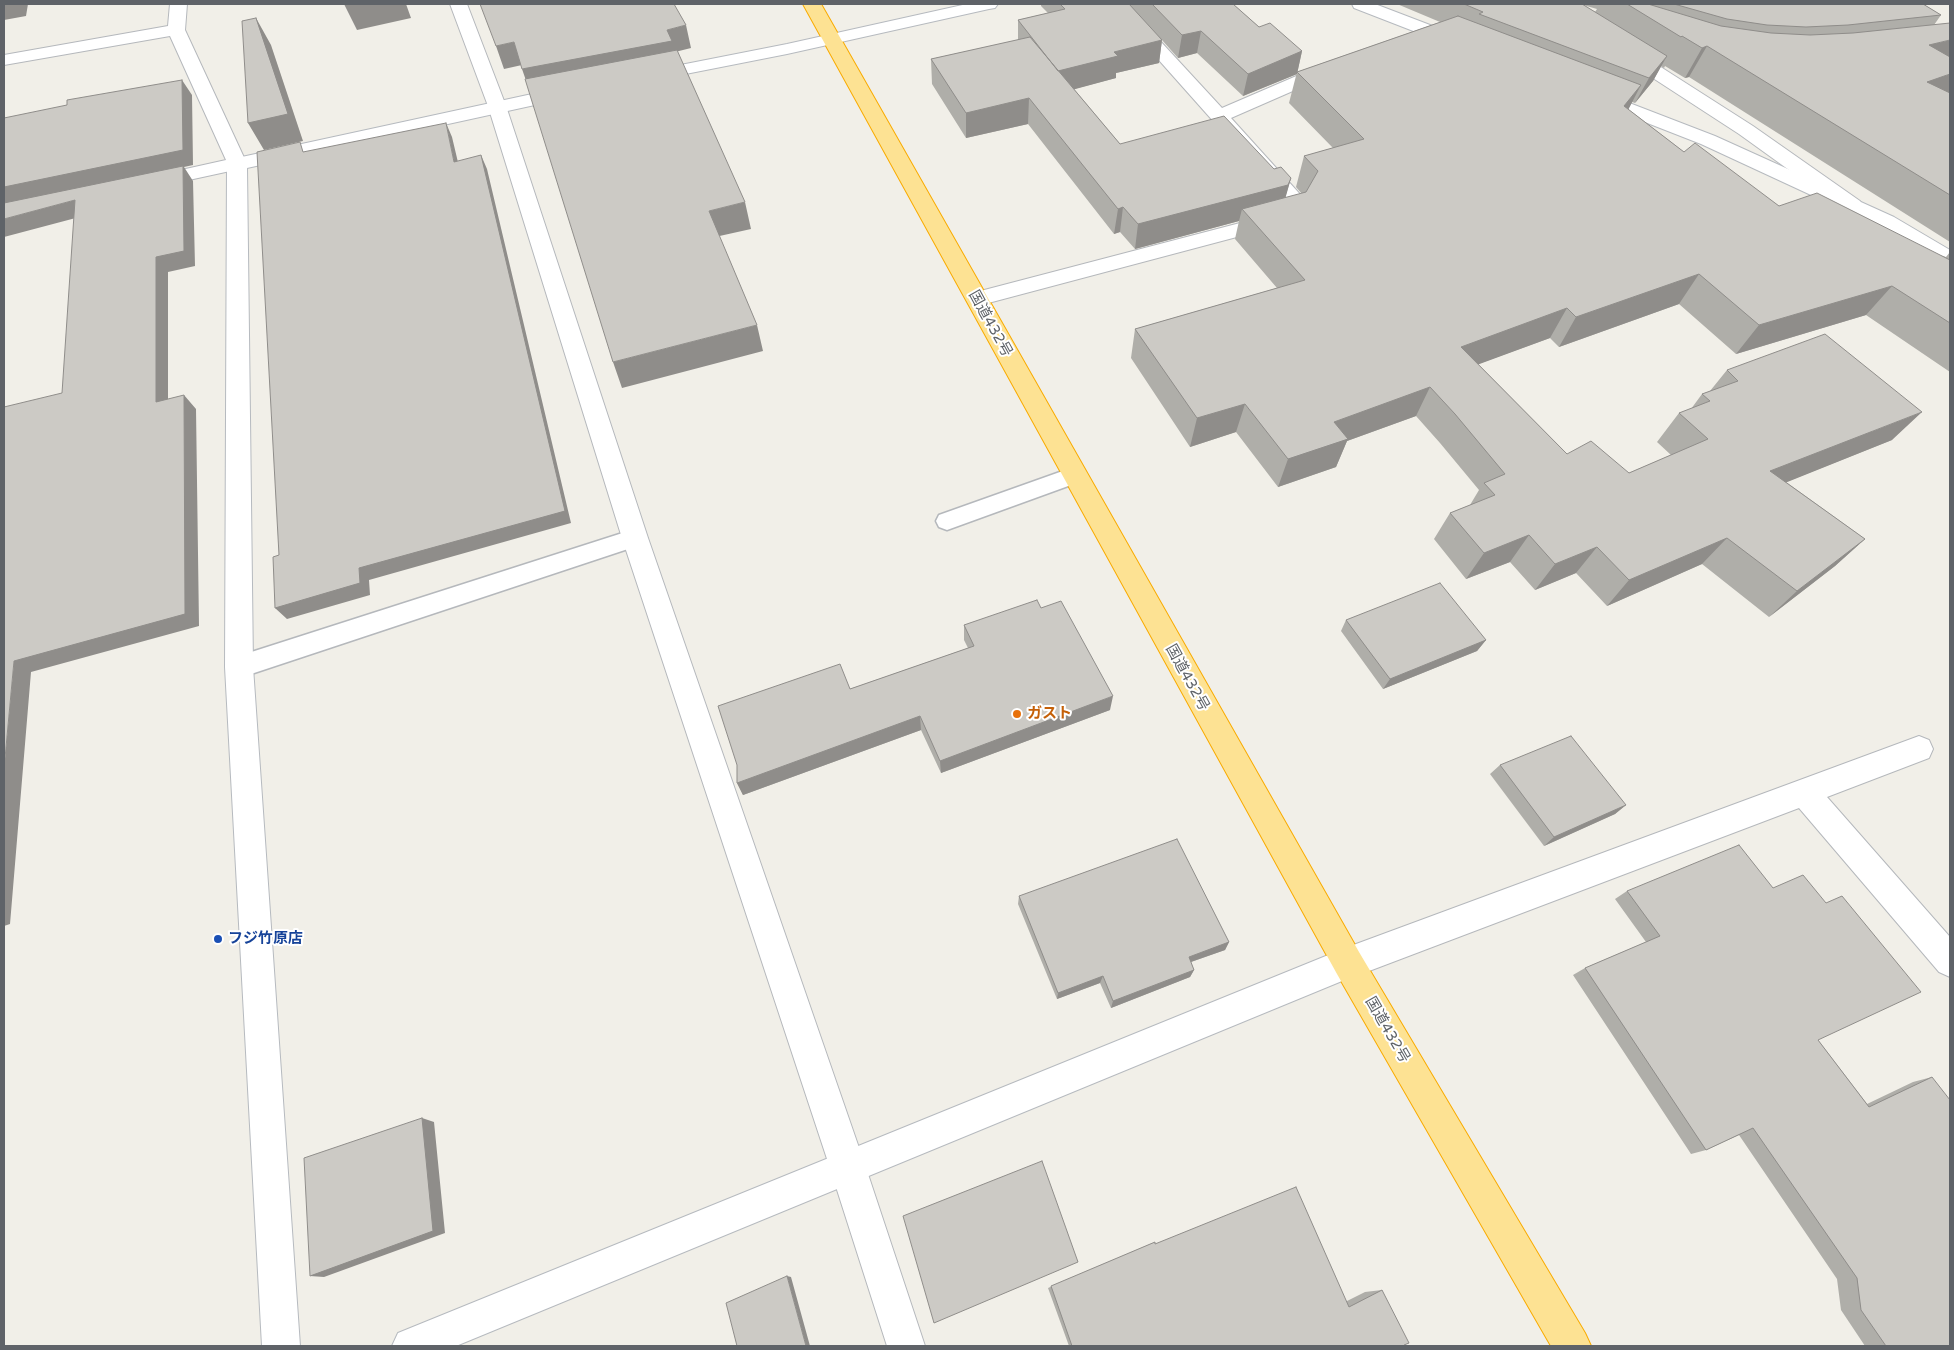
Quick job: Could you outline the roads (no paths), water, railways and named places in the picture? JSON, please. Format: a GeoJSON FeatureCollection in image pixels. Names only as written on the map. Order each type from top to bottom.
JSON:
{"type":"FeatureCollection","features":[{"type":"Feature","properties":{"kind":"highway","name":"国道432号"},"geometry":{"type":"LineString","coordinates":[[812,4],[1348,963],[1572,1346]]}},
{"type":"Feature","properties":{"kind":"street"},"geometry":{"type":"LineString","coordinates":[[178,4],[176,30],[237,164],[239,667],[281,1346]]}},
{"type":"Feature","properties":{"kind":"street"},"geometry":{"type":"LineString","coordinates":[[458,4],[497,106],[635,538],[848,1168],[906,1346]]}},
{"type":"Feature","properties":{"kind":"street"},"geometry":{"type":"LineString","coordinates":[[632,79],[832,39],[988,4]]}},
{"type":"Feature","properties":{"kind":"street"},"geometry":{"type":"LineString","coordinates":[[977,298],[1290,216],[1297,202],[1117,4]]}},
{"type":"Feature","properties":{"kind":"street"},"geometry":{"type":"LineString","coordinates":[[1360,4],[1472,47]]}},
{"type":"Feature","properties":{"kind":"street"},"geometry":{"type":"LineString","coordinates":[[1396,40],[1423,28]]}},
{"type":"Feature","properties":{"kind":"street"},"geometry":{"type":"LineString","coordinates":[[4,60],[176,30]]}},
{"type":"Feature","properties":{"kind":"street"},"geometry":{"type":"LineString","coordinates":[[1611,43],[1746,130],[1854,207]]}},
{"type":"Feature","properties":{"kind":"street"},"geometry":{"type":"LineString","coordinates":[[1220,116],[1343,62]]}},
{"type":"Feature","properties":{"kind":"street"},"geometry":{"type":"LineString","coordinates":[[1572,87],[1708,140],[1887,222],[1950,259]]}},
{"type":"Feature","properties":{"kind":"street"},"geometry":{"type":"LineString","coordinates":[[130,186],[497,106],[584,89]]}},
{"type":"Feature","properties":{"kind":"street"},"geometry":{"type":"LineString","coordinates":[[411,1346],[1348,963],[1919,748]]}},
{"type":"Feature","properties":{"kind":"street"},"geometry":{"type":"LineString","coordinates":[[1803,792],[1950,961]]}},
{"type":"Feature","properties":{"kind":"lane"},"geometry":{"type":"LineString","coordinates":[[947,521],[1074,475]]}},
{"type":"Feature","properties":{"kind":"lane"},"geometry":{"type":"LineString","coordinates":[[239,667],[635,538]]}},
{"type":"Feature","properties":{"kind":"place","name":"ガスト"},"geometry":{"type":"Point","coordinates":[1017,714]}},
{"type":"Feature","properties":{"kind":"place","name":"フジ竹原店"},"geometry":{"type":"Point","coordinates":[218,939]}}]}
